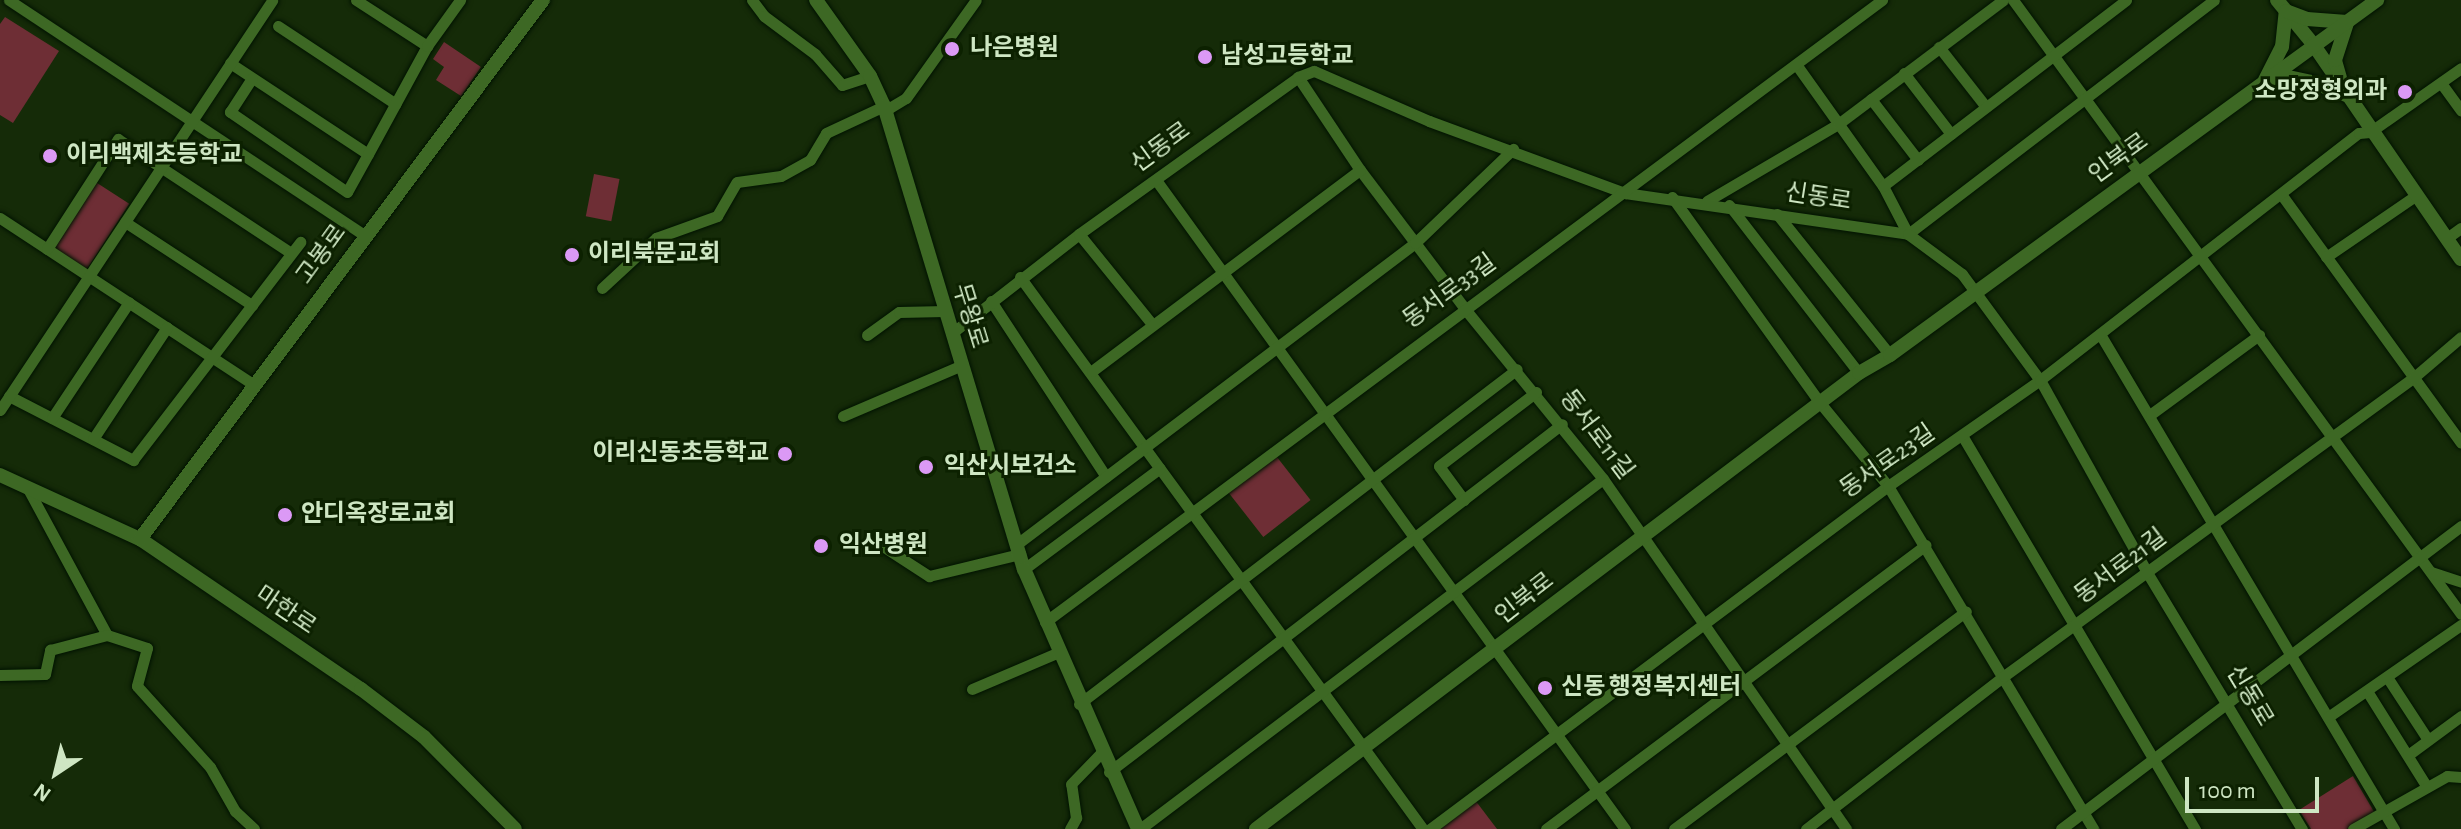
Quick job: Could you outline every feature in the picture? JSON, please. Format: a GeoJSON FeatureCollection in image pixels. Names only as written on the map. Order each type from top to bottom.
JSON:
{"type":"FeatureCollection","features":[{"type":"Feature","properties":{"kind":"street"},"geometry":{"type":"LineString","coordinates":[[9,0],[364,235]]}},
{"type":"Feature","properties":{"kind":"street"},"geometry":{"type":"LineString","coordinates":[[0,410],[272,0]]}},
{"type":"Feature","properties":{"kind":"street"},"geometry":{"type":"LineString","coordinates":[[356,0],[427,46]]}},
{"type":"Feature","properties":{"kind":"street"},"geometry":{"type":"LineString","coordinates":[[252,78],[230,112],[347,192],[427,46],[460,0]]}},
{"type":"Feature","properties":{"kind":"street","name":"고봉로"},"geometry":{"type":"LineString","coordinates":[[140,539],[364,235],[543,0]]}},
{"type":"Feature","properties":{"kind":"street"},"geometry":{"type":"LineString","coordinates":[[752,0],[764,16],[815,54],[842,85],[870,76]]}},
{"type":"Feature","properties":{"kind":"street","name":"무왕로"},"geometry":{"type":"LineString","coordinates":[[816,0],[870,76],[885,108],[1024,569],[1109,772],[1139,829]]}},
{"type":"Feature","properties":{"kind":"street"},"geometry":{"type":"LineString","coordinates":[[602,288],[656,238],[717,216],[737,182],[781,176],[810,160],[826,133],[906,98],[976,0]]}},
{"type":"Feature","properties":{"kind":"street","name":"동서로33길"},"geometry":{"type":"LineString","coordinates":[[1045,622],[1189,510],[1798,67],[1882,0]]}},
{"type":"Feature","properties":{"kind":"street"},"geometry":{"type":"LineString","coordinates":[[1707,201],[1838,124],[2003,0]]}},
{"type":"Feature","properties":{"kind":"street"},"geometry":{"type":"LineString","coordinates":[[2013,0],[2461,614]]}},
{"type":"Feature","properties":{"kind":"street"},"geometry":{"type":"LineString","coordinates":[[1883,186],[2126,0]]}},
{"type":"Feature","properties":{"kind":"street"},"geometry":{"type":"LineString","coordinates":[[1798,67],[1883,186],[1908,234],[2214,0]]}},
{"type":"Feature","properties":{"kind":"street","name":"인북로"},"geometry":{"type":"LineString","coordinates":[[1256,829],[1859,373],[1890,355],[2377,0]]}},
{"type":"Feature","properties":{"kind":"street"},"geometry":{"type":"LineString","coordinates":[[2281,6],[2307,19],[2347,22],[2335,60],[2346,95]]}},
{"type":"Feature","properties":{"kind":"street"},"geometry":{"type":"LineString","coordinates":[[2281,6],[2313,44],[2370,132],[2461,259]]}},
{"type":"Feature","properties":{"kind":"street"},"geometry":{"type":"LineString","coordinates":[[2265,80],[2282,47],[2281,6]]}},
{"type":"Feature","properties":{"kind":"street"},"geometry":{"type":"LineString","coordinates":[[278,26],[396,104]]}},
{"type":"Feature","properties":{"kind":"street"},"geometry":{"type":"LineString","coordinates":[[1939,47],[1986,107]]}},
{"type":"Feature","properties":{"kind":"street"},"geometry":{"type":"LineString","coordinates":[[230,63],[368,154]]}},
{"type":"Feature","properties":{"kind":"street","name":"동서로23길"},"geometry":{"type":"LineString","coordinates":[[1430,829],[1703,629],[1888,486],[1963,437],[2040,380],[2359,133],[2370,132],[2461,68]]}},
{"type":"Feature","properties":{"kind":"street","name":"신동로"},"geometry":{"type":"LineString","coordinates":[[952,333],[1079,234],[1298,77],[1314,71],[1429,121],[1513,149],[1625,193],[1707,201],[1908,234],[1977,290],[2040,380],[2148,574],[2302,829]]}},
{"type":"Feature","properties":{"kind":"street"},"geometry":{"type":"LineString","coordinates":[[1904,73],[1951,134]]}},
{"type":"Feature","properties":{"kind":"street"},"geometry":{"type":"LineString","coordinates":[[2265,80],[2283,76],[2346,95]]}},
{"type":"Feature","properties":{"kind":"street","name":"동서로11길"},"geometry":{"type":"LineString","coordinates":[[1298,77],[1360,170],[1465,309],[1562,424],[1603,479],[1703,629],[1846,829]]}},
{"type":"Feature","properties":{"kind":"street"},"geometry":{"type":"LineString","coordinates":[[2441,83],[2461,111]]}},
{"type":"Feature","properties":{"kind":"street"},"geometry":{"type":"LineString","coordinates":[[1871,99],[1918,160]]}},
{"type":"Feature","properties":{"kind":"street"},"geometry":{"type":"LineString","coordinates":[[47,249],[118,139],[291,253]]}},
{"type":"Feature","properties":{"kind":"street"},"geometry":{"type":"LineString","coordinates":[[884,547],[929,576],[1018,549],[1106,477],[1415,243],[1513,149]]}},
{"type":"Feature","properties":{"kind":"street"},"geometry":{"type":"LineString","coordinates":[[1092,371],[1360,170]]}},
{"type":"Feature","properties":{"kind":"street"},"geometry":{"type":"LineString","coordinates":[[1156,180],[1224,271],[1320,414],[1625,829]]}},
{"type":"Feature","properties":{"kind":"street"},"geometry":{"type":"LineString","coordinates":[[2281,194],[2461,443]]}},
{"type":"Feature","properties":{"kind":"street"},"geometry":{"type":"LineString","coordinates":[[2326,257],[2415,196]]}},
{"type":"Feature","properties":{"kind":"street"},"geometry":{"type":"LineString","coordinates":[[1672,197],[1821,404],[1888,486],[1966,611],[2093,829]]}},
{"type":"Feature","properties":{"kind":"street"},"geometry":{"type":"LineString","coordinates":[[1729,205],[1859,373]]}},
{"type":"Feature","properties":{"kind":"street"},"geometry":{"type":"LineString","coordinates":[[1777,214],[1890,355]]}},
{"type":"Feature","properties":{"kind":"street"},"geometry":{"type":"LineString","coordinates":[[0,218],[254,385]]}},
{"type":"Feature","properties":{"kind":"street"},"geometry":{"type":"LineString","coordinates":[[125,222],[252,305]]}},
{"type":"Feature","properties":{"kind":"street"},"geometry":{"type":"LineString","coordinates":[[2447,238],[2461,228]]}},
{"type":"Feature","properties":{"kind":"street"},"geometry":{"type":"LineString","coordinates":[[1079,234],[1152,324]]}},
{"type":"Feature","properties":{"kind":"street"},"geometry":{"type":"LineString","coordinates":[[9,396],[133,460],[300,242]]}},
{"type":"Feature","properties":{"kind":"street"},"geometry":{"type":"LineString","coordinates":[[1020,277],[1092,371],[1189,510],[1423,829]]}},
{"type":"Feature","properties":{"kind":"street"},"geometry":{"type":"LineString","coordinates":[[991,301],[1106,477]]}},
{"type":"Feature","properties":{"kind":"street"},"geometry":{"type":"LineString","coordinates":[[52,418],[129,302]]}},
{"type":"Feature","properties":{"kind":"street"},"geometry":{"type":"LineString","coordinates":[[867,335],[899,312],[945,311]]}},
{"type":"Feature","properties":{"kind":"street"},"geometry":{"type":"LineString","coordinates":[[93,439],[167,327]]}},
{"type":"Feature","properties":{"kind":"street"},"geometry":{"type":"LineString","coordinates":[[2100,334],[2151,414],[2288,655],[2394,829]]}},
{"type":"Feature","properties":{"kind":"street"},"geometry":{"type":"LineString","coordinates":[[2151,414],[2259,335]]}},
{"type":"Feature","properties":{"kind":"street","name":"동서로21길"},"geometry":{"type":"LineString","coordinates":[[1806,829],[2004,676],[2075,629],[2413,378],[2461,337]]}},
{"type":"Feature","properties":{"kind":"street"},"geometry":{"type":"LineString","coordinates":[[843,416],[962,365]]}},
{"type":"Feature","properties":{"kind":"street"},"geometry":{"type":"LineString","coordinates":[[1079,704],[1517,369]]}},
{"type":"Feature","properties":{"kind":"street"},"geometry":{"type":"LineString","coordinates":[[1464,500],[1439,466],[1536,392]]}},
{"type":"Feature","properties":{"kind":"street"},"geometry":{"type":"LineString","coordinates":[[1109,772],[1562,424]]}},
{"type":"Feature","properties":{"kind":"street"},"geometry":{"type":"LineString","coordinates":[[1963,437],[2195,829]]}},
{"type":"Feature","properties":{"kind":"street"},"geometry":{"type":"LineString","coordinates":[[1024,569],[1160,468]]}},
{"type":"Feature","properties":{"kind":"street","name":"마한로"},"geometry":{"type":"LineString","coordinates":[[0,475],[140,539],[411,728],[515,829]]}},
{"type":"Feature","properties":{"kind":"street"},"geometry":{"type":"LineString","coordinates":[[1139,829],[1326,693],[1603,479]]}},
{"type":"Feature","properties":{"kind":"street"},"geometry":{"type":"LineString","coordinates":[[27,487],[107,635]]}},
{"type":"Feature","properties":{"kind":"street"},"geometry":{"type":"LineString","coordinates":[[2061,829],[2461,526]]}},
{"type":"Feature","properties":{"kind":"street"},"geometry":{"type":"LineString","coordinates":[[1546,829],[1925,545]]}},
{"type":"Feature","properties":{"kind":"street"},"geometry":{"type":"LineString","coordinates":[[2430,572],[2461,582]]}},
{"type":"Feature","properties":{"kind":"street"},"geometry":{"type":"LineString","coordinates":[[1674,829],[1966,611]]}},
{"type":"Feature","properties":{"kind":"street"},"geometry":{"type":"LineString","coordinates":[[2328,717],[2461,625]]}},
{"type":"Feature","properties":{"kind":"street"},"geometry":{"type":"LineString","coordinates":[[0,675],[45,674],[50,650],[107,635],[147,648],[137,686],[210,767],[235,811],[254,829]]}},
{"type":"Feature","properties":{"kind":"street"},"geometry":{"type":"LineString","coordinates":[[972,689],[1057,653]]}},
{"type":"Feature","properties":{"kind":"street"},"geometry":{"type":"LineString","coordinates":[[2387,677],[2428,740]]}},
{"type":"Feature","properties":{"kind":"street"},"geometry":{"type":"LineString","coordinates":[[2367,691],[2427,787]]}},
{"type":"Feature","properties":{"kind":"street"},"geometry":{"type":"LineString","coordinates":[[2408,755],[2461,716]]}},
{"type":"Feature","properties":{"kind":"street"},"geometry":{"type":"LineString","coordinates":[[1070,829],[1076,818],[1071,784],[1101,753]]}},
{"type":"Feature","properties":{"kind":"street"},"geometry":{"type":"LineString","coordinates":[[2353,829],[2447,776],[2461,777]]}},
{"type":"Feature","properties":{"kind":"shaded area"},"geometry":{"type":"Polygon","coordinates":[[[5,17],[59,51],[13,123],[0,115],[0,24],[5,17]]]}},
{"type":"Feature","properties":{"kind":"shaded area"},"geometry":{"type":"Polygon","coordinates":[[[444,42],[481,67],[461,96],[436,80],[444,67],[433,59],[444,42]]]}},
{"type":"Feature","properties":{"kind":"shaded area"},"geometry":{"type":"Polygon","coordinates":[[[594,174],[620,179],[611,221],[586,216],[594,174]]]}},
{"type":"Feature","properties":{"kind":"shaded area"},"geometry":{"type":"Polygon","coordinates":[[[94,181],[129,204],[87,269],[52,246],[94,181]]]}},
{"type":"Feature","properties":{"kind":"shaded area"},"geometry":{"type":"Polygon","coordinates":[[[1273,452],[1311,500],[1263,537],[1226,489],[1273,452]]]}},
{"type":"Feature","properties":{"kind":"shaded area"},"geometry":{"type":"Polygon","coordinates":[[[2353,776],[2376,815],[2347,829],[2311,829],[2299,810],[2353,776]]]}},
{"type":"Feature","properties":{"kind":"shaded area"},"geometry":{"type":"Polygon","coordinates":[[[1475,800],[1497,829],[1437,829],[1475,800]]]}},
{"type":"Feature","properties":{"kind":"place","name":"나은병원"},"geometry":{"type":"Point","coordinates":[952,49]}},
{"type":"Feature","properties":{"kind":"place","name":"남성고등학교"},"geometry":{"type":"Point","coordinates":[1205,57]}},
{"type":"Feature","properties":{"kind":"place","name":"소망정형외과"},"geometry":{"type":"Point","coordinates":[2405,92]}},
{"type":"Feature","properties":{"kind":"place","name":"이리백제초등학교"},"geometry":{"type":"Point","coordinates":[50,156]}},
{"type":"Feature","properties":{"kind":"place","name":"이리북문교회"},"geometry":{"type":"Point","coordinates":[572,255]}},
{"type":"Feature","properties":{"kind":"place","name":"이리신동초등학교"},"geometry":{"type":"Point","coordinates":[785,454]}},
{"type":"Feature","properties":{"kind":"place","name":"익산시보건소"},"geometry":{"type":"Point","coordinates":[926,467]}},
{"type":"Feature","properties":{"kind":"place","name":"안디옥장로교회"},"geometry":{"type":"Point","coordinates":[285,515]}},
{"type":"Feature","properties":{"kind":"place","name":"익산병원"},"geometry":{"type":"Point","coordinates":[821,546]}},
{"type":"Feature","properties":{"kind":"place","name":"신동 행정복지센터"},"geometry":{"type":"Point","coordinates":[1545,688]}}]}
